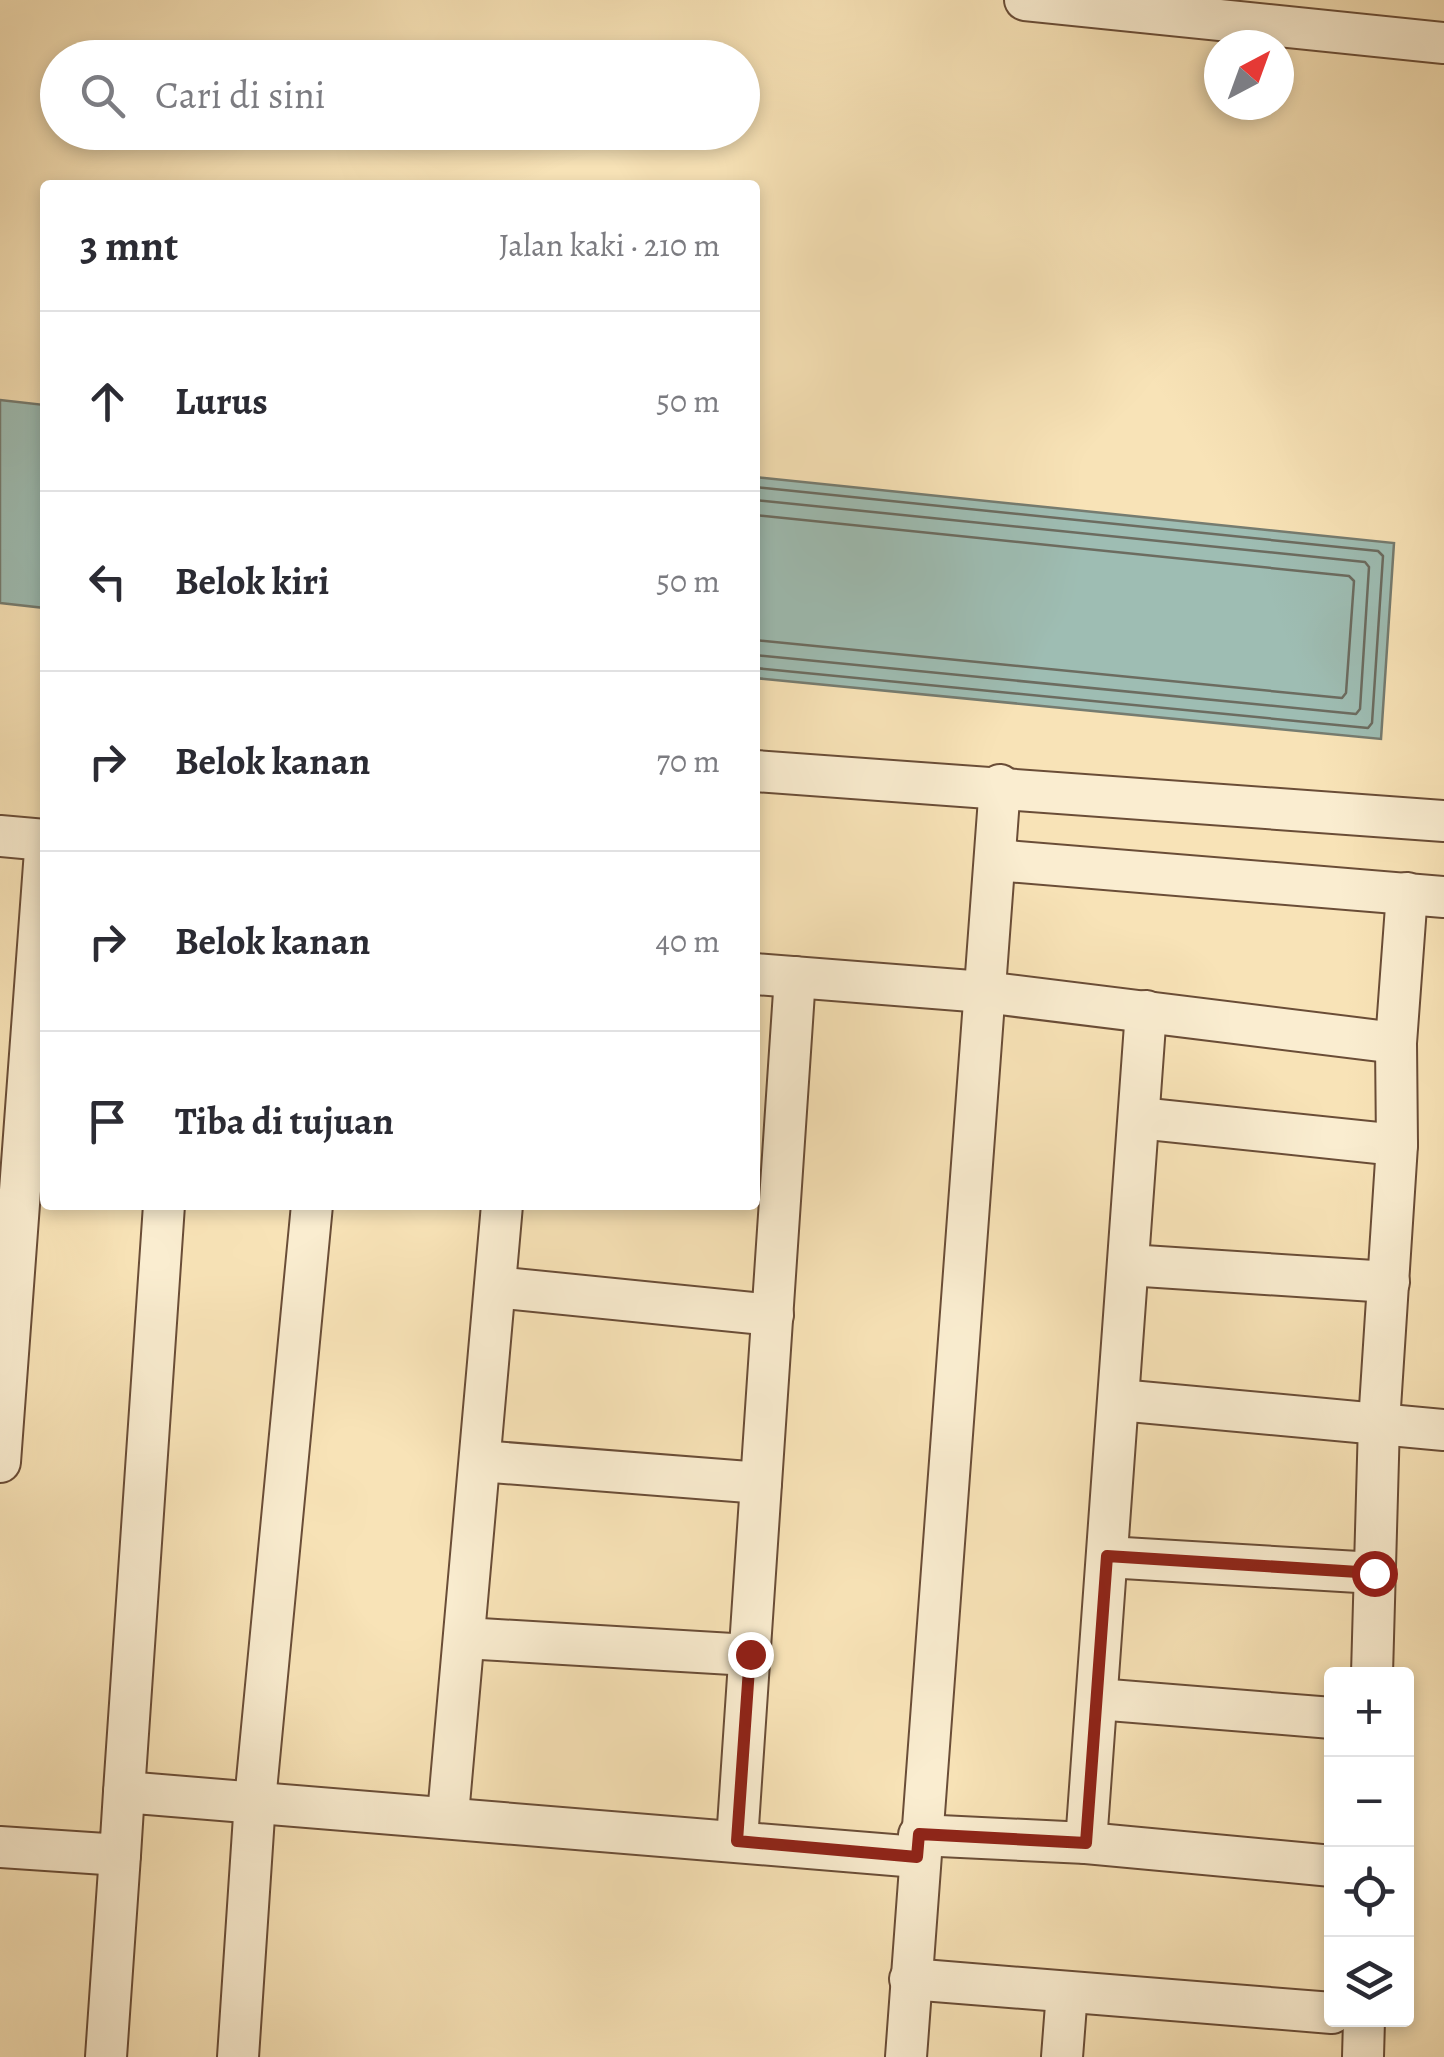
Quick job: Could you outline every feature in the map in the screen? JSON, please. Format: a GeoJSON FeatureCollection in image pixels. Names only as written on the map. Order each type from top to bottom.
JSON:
{"type":"FeatureCollection","features":[{"type":"Feature","properties":{"kind":"street"},"geometry":{"type":"LineString","coordinates":[[1026,0],[1444,43]]}},
{"type":"Feature","properties":{"kind":"street"},"geometry":{"type":"LineString","coordinates":[[760,770],[1000,785],[1444,821]]}},
{"type":"Feature","properties":{"kind":"street"},"geometry":{"type":"LineString","coordinates":[[906,2057],[918,1846],[1000,785]]}},
{"type":"Feature","properties":{"kind":"street"},"geometry":{"type":"LineString","coordinates":[[0,836],[40,840]]}},
{"type":"Feature","properties":{"kind":"street"},"geometry":{"type":"LineString","coordinates":[[994,860],[1426,895],[1396,1043],[1397,1146],[1378,1423],[1372,1667]]}},
{"type":"Feature","properties":{"kind":"street"},"geometry":{"type":"LineString","coordinates":[[0,1462],[18,978],[40,875]]}},
{"type":"Feature","properties":{"kind":"street"},"geometry":{"type":"LineString","coordinates":[[760,974],[984,992],[1396,1043]]}},
{"type":"Feature","properties":{"kind":"street"},"geometry":{"type":"LineString","coordinates":[[737,1841],[772,1315],[770,1143],[795,977]]}},
{"type":"Feature","properties":{"kind":"street"},"geometry":{"type":"LineString","coordinates":[[1086,1843],[1146,1011]]}},
{"type":"Feature","properties":{"kind":"street"},"geometry":{"type":"LineString","coordinates":[[1139,1118],[1397,1146]]}},
{"type":"Feature","properties":{"kind":"street"},"geometry":{"type":"LineString","coordinates":[[106,2057],[164,1210]]}},
{"type":"Feature","properties":{"kind":"street"},"geometry":{"type":"LineString","coordinates":[[238,2057],[254,1801],[312,1210]]}},
{"type":"Feature","properties":{"kind":"street"},"geometry":{"type":"LineString","coordinates":[[448,1815],[502,1210]]}},
{"type":"Feature","properties":{"kind":"street"},"geometry":{"type":"LineString","coordinates":[[1128,1265],[1389,1282]]}},
{"type":"Feature","properties":{"kind":"street"},"geometry":{"type":"LineString","coordinates":[[495,1287],[772,1315]]}},
{"type":"Feature","properties":{"kind":"street"},"geometry":{"type":"LineString","coordinates":[[1119,1400],[1444,1430]]}},
{"type":"Feature","properties":{"kind":"street"},"geometry":{"type":"LineString","coordinates":[[480,1461],[761,1483]]}},
{"type":"Feature","properties":{"kind":"street"},"geometry":{"type":"LineString","coordinates":[[1107,1556],[1374,1573]]}},
{"type":"Feature","properties":{"kind":"street"},"geometry":{"type":"LineString","coordinates":[[464,1638],[750,1654]]}},
{"type":"Feature","properties":{"kind":"street"},"geometry":{"type":"LineString","coordinates":[[1097,1699],[1324,1717]]}},
{"type":"Feature","properties":{"kind":"street"},"geometry":{"type":"LineString","coordinates":[[124,1792],[737,1841],[918,1846],[1086,1843],[1324,1865]]}},
{"type":"Feature","properties":{"kind":"street"},"geometry":{"type":"LineString","coordinates":[[0,1847],[120,1855]]}},
{"type":"Feature","properties":{"kind":"street"},"geometry":{"type":"LineString","coordinates":[[910,1979],[1324,2012]]}},
{"type":"Feature","properties":{"kind":"street"},"geometry":{"type":"LineString","coordinates":[[1062,2057],[1067,1992]]}},
{"type":"Feature","properties":{"kind":"street"},"geometry":{"type":"LineString","coordinates":[[1363,2057],[1364,2027]]}},
{"type":"Feature","properties":{"kind":"water"},"geometry":{"type":"Polygon","coordinates":[[[0,400],[40,404],[40,607],[0,603],[0,400]]]}},
{"type":"Feature","properties":{"kind":"water"},"geometry":{"type":"Polygon","coordinates":[[[760,478],[1394,543],[1381,739],[760,678],[760,478]]]}},
{"type":"Feature","properties":{"kind":"route"},"geometry":{"type":"LineString","coordinates":[[750,1654],[737,1841],[917,1857],[919,1834],[1086,1843],[1107,1556],[1374,1573]]}}]}
